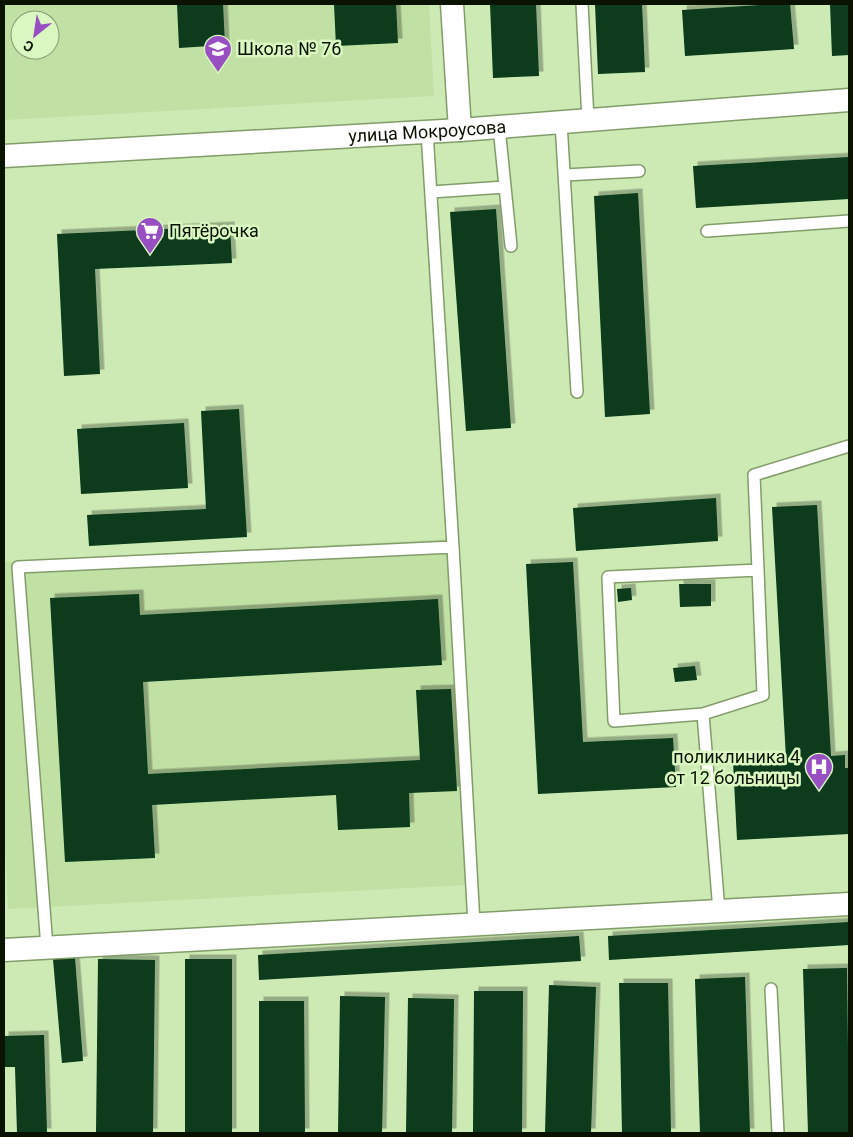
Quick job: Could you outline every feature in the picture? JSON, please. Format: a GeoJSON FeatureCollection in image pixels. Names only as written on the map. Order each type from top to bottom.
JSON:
{"type":"FeatureCollection","features":[{"type":"Feature","properties":{"kind":"street"},"geometry":{"type":"LineString","coordinates":[[452,4],[460,130]]}},
{"type":"Feature","properties":{"kind":"street","name":"улица Мокроусова"},"geometry":{"type":"LineString","coordinates":[[4,156],[460,130],[849,100]]}},
{"type":"Feature","properties":{"kind":"street"},"geometry":{"type":"LineString","coordinates":[[4,950],[849,904]]}},
{"type":"Feature","properties":{"kind":"lane"},"geometry":{"type":"LineString","coordinates":[[582,4],[588,120]]}},
{"type":"Feature","properties":{"kind":"lane"},"geometry":{"type":"LineString","coordinates":[[562,122],[577,392]]}},
{"type":"Feature","properties":{"kind":"lane"},"geometry":{"type":"LineString","coordinates":[[499,127],[511,246]]}},
{"type":"Feature","properties":{"kind":"lane"},"geometry":{"type":"LineString","coordinates":[[427,132],[474,924]]}},
{"type":"Feature","properties":{"kind":"lane"},"geometry":{"type":"LineString","coordinates":[[565,175],[639,171]]}},
{"type":"Feature","properties":{"kind":"lane"},"geometry":{"type":"LineString","coordinates":[[431,192],[505,187]]}},
{"type":"Feature","properties":{"kind":"lane"},"geometry":{"type":"LineString","coordinates":[[707,231],[849,221]]}},
{"type":"Feature","properties":{"kind":"lane"},"geometry":{"type":"LineString","coordinates":[[758,570],[608,577],[614,721],[703,714],[763,695],[758,570],[754,474],[849,446]]}},
{"type":"Feature","properties":{"kind":"lane"},"geometry":{"type":"LineString","coordinates":[[47,948],[18,567],[453,547]]}},
{"type":"Feature","properties":{"kind":"lane"},"geometry":{"type":"LineString","coordinates":[[703,714],[719,911]]}},
{"type":"Feature","properties":{"kind":"lane"},"geometry":{"type":"LineString","coordinates":[[771,989],[778,1133]]}},
{"type":"Feature","properties":{"kind":"shaded area","name":"Школа № 76"},"geometry":{"type":"Polygon","coordinates":[[[4,4],[429,4],[434,96],[4,120],[4,4]]]}},
{"type":"Feature","properties":{"kind":"shaded area"},"geometry":{"type":"Polygon","coordinates":[[[448,539],[466,885],[8,909],[4,822],[4,562],[448,539]]]}},
{"type":"Feature","properties":{"kind":"building"},"geometry":{"type":"Polygon","coordinates":[[[177,4],[223,4],[225,45],[179,48],[177,4]]]}},
{"type":"Feature","properties":{"kind":"building"},"geometry":{"type":"Polygon","coordinates":[[[334,4],[396,4],[398,43],[336,46],[334,4]]]}},
{"type":"Feature","properties":{"kind":"building"},"geometry":{"type":"Polygon","coordinates":[[[490,4],[536,4],[539,76],[493,78],[490,4]]]}},
{"type":"Feature","properties":{"kind":"building"},"geometry":{"type":"Polygon","coordinates":[[[595,4],[642,4],[645,72],[598,74],[595,4]]]}},
{"type":"Feature","properties":{"kind":"building"},"geometry":{"type":"Polygon","coordinates":[[[790,4],[794,49],[685,56],[682,10],[790,4]]]}},
{"type":"Feature","properties":{"kind":"building"},"geometry":{"type":"Polygon","coordinates":[[[830,4],[849,4],[849,55],[832,56],[830,4]]]}},
{"type":"Feature","properties":{"kind":"building"},"geometry":{"type":"Polygon","coordinates":[[[849,157],[849,199],[696,208],[693,166],[849,157]]]}},
{"type":"Feature","properties":{"kind":"building"},"geometry":{"type":"Polygon","coordinates":[[[638,193],[650,414],[605,417],[594,196],[638,193]]]}},
{"type":"Feature","properties":{"kind":"building"},"geometry":{"type":"Polygon","coordinates":[[[496,209],[511,428],[466,431],[450,212],[496,209]]]}},
{"type":"Feature","properties":{"kind":"building"},"geometry":{"type":"Polygon","coordinates":[[[230,226],[232,263],[95,269],[100,374],[64,376],[57,234],[230,226]]]}},
{"type":"Feature","properties":{"kind":"building"},"geometry":{"type":"Polygon","coordinates":[[[239,409],[247,537],[89,546],[87,515],[206,509],[201,411],[239,409]]]}},
{"type":"Feature","properties":{"kind":"building"},"geometry":{"type":"Polygon","coordinates":[[[184,423],[188,488],[81,494],[77,429],[184,423]]]}},
{"type":"Feature","properties":{"kind":"building"},"geometry":{"type":"Polygon","coordinates":[[[716,498],[718,541],[576,551],[573,508],[716,498]]]}},
{"type":"Feature","properties":{"kind":"building"},"geometry":{"type":"Polygon","coordinates":[[[817,505],[831,756],[845,755],[845,768],[849,768],[849,834],[737,840],[733,761],[786,758],[772,507],[817,505]]]}},
{"type":"Feature","properties":{"kind":"building"},"geometry":{"type":"Polygon","coordinates":[[[573,562],[583,742],[673,738],[676,787],[538,794],[526,564],[573,562]]]}},
{"type":"Feature","properties":{"kind":"building"},"geometry":{"type":"Polygon","coordinates":[[[679,584],[711,584],[711,606],[680,607],[679,584]]]}},
{"type":"Feature","properties":{"kind":"building"},"geometry":{"type":"Polygon","coordinates":[[[631,588],[632,600],[618,602],[617,589],[631,588]]]}},
{"type":"Feature","properties":{"kind":"building"},"geometry":{"type":"Polygon","coordinates":[[[139,594],[140,615],[438,599],[442,665],[143,682],[148,774],[420,760],[416,690],[451,689],[457,791],[409,793],[410,827],[338,830],[336,795],[152,805],[155,858],[65,862],[50,598],[139,594]]]}},
{"type":"Feature","properties":{"kind":"building"},"geometry":{"type":"Polygon","coordinates":[[[695,666],[697,680],[675,682],[673,668],[695,666]]]}},
{"type":"Feature","properties":{"kind":"building"},"geometry":{"type":"Polygon","coordinates":[[[849,922],[849,945],[609,960],[608,936],[849,922]]]}},
{"type":"Feature","properties":{"kind":"building"},"geometry":{"type":"Polygon","coordinates":[[[579,936],[581,961],[259,980],[258,955],[579,936]]]}},
{"type":"Feature","properties":{"kind":"building"},"geometry":{"type":"Polygon","coordinates":[[[75,958],[83,1061],[62,1063],[53,959],[75,958]]]}},
{"type":"Feature","properties":{"kind":"building"},"geometry":{"type":"Polygon","coordinates":[[[98,959],[155,960],[153,1133],[96,1133],[98,959]]]}},
{"type":"Feature","properties":{"kind":"building"},"geometry":{"type":"Polygon","coordinates":[[[185,959],[232,959],[232,1133],[185,1133],[185,959]]]}},
{"type":"Feature","properties":{"kind":"building"},"geometry":{"type":"Polygon","coordinates":[[[847,968],[849,1133],[808,1133],[803,969],[847,968]]]}},
{"type":"Feature","properties":{"kind":"building"},"geometry":{"type":"Polygon","coordinates":[[[745,977],[750,1133],[700,1133],[695,979],[745,977]]]}},
{"type":"Feature","properties":{"kind":"building"},"geometry":{"type":"Polygon","coordinates":[[[619,983],[668,983],[671,1133],[622,1133],[619,983]]]}},
{"type":"Feature","properties":{"kind":"building"},"geometry":{"type":"Polygon","coordinates":[[[549,985],[596,987],[591,1133],[545,1133],[549,985]]]}},
{"type":"Feature","properties":{"kind":"building"},"geometry":{"type":"Polygon","coordinates":[[[474,991],[523,991],[522,1133],[473,1133],[474,991]]]}},
{"type":"Feature","properties":{"kind":"building"},"geometry":{"type":"Polygon","coordinates":[[[340,996],[385,997],[382,1133],[338,1133],[340,996]]]}},
{"type":"Feature","properties":{"kind":"building"},"geometry":{"type":"Polygon","coordinates":[[[408,998],[454,999],[452,1133],[406,1133],[408,998]]]}},
{"type":"Feature","properties":{"kind":"building"},"geometry":{"type":"Polygon","coordinates":[[[259,1001],[304,1001],[305,1133],[259,1133],[259,1001]]]}},
{"type":"Feature","properties":{"kind":"building"},"geometry":{"type":"Polygon","coordinates":[[[44,1035],[47,1133],[17,1133],[15,1067],[4,1067],[4,1036],[44,1035]]]}},
{"type":"Feature","properties":{"kind":"place","name":"Школа № 76"},"geometry":{"type":"Point","coordinates":[218,73]}},
{"type":"Feature","properties":{"kind":"place","name":"Пятёрочка"},"geometry":{"type":"Point","coordinates":[150,255]}},
{"type":"Feature","properties":{"kind":"place","name":"поликлиника 4 от 12 больницы"},"geometry":{"type":"Point","coordinates":[819,791]}}]}
